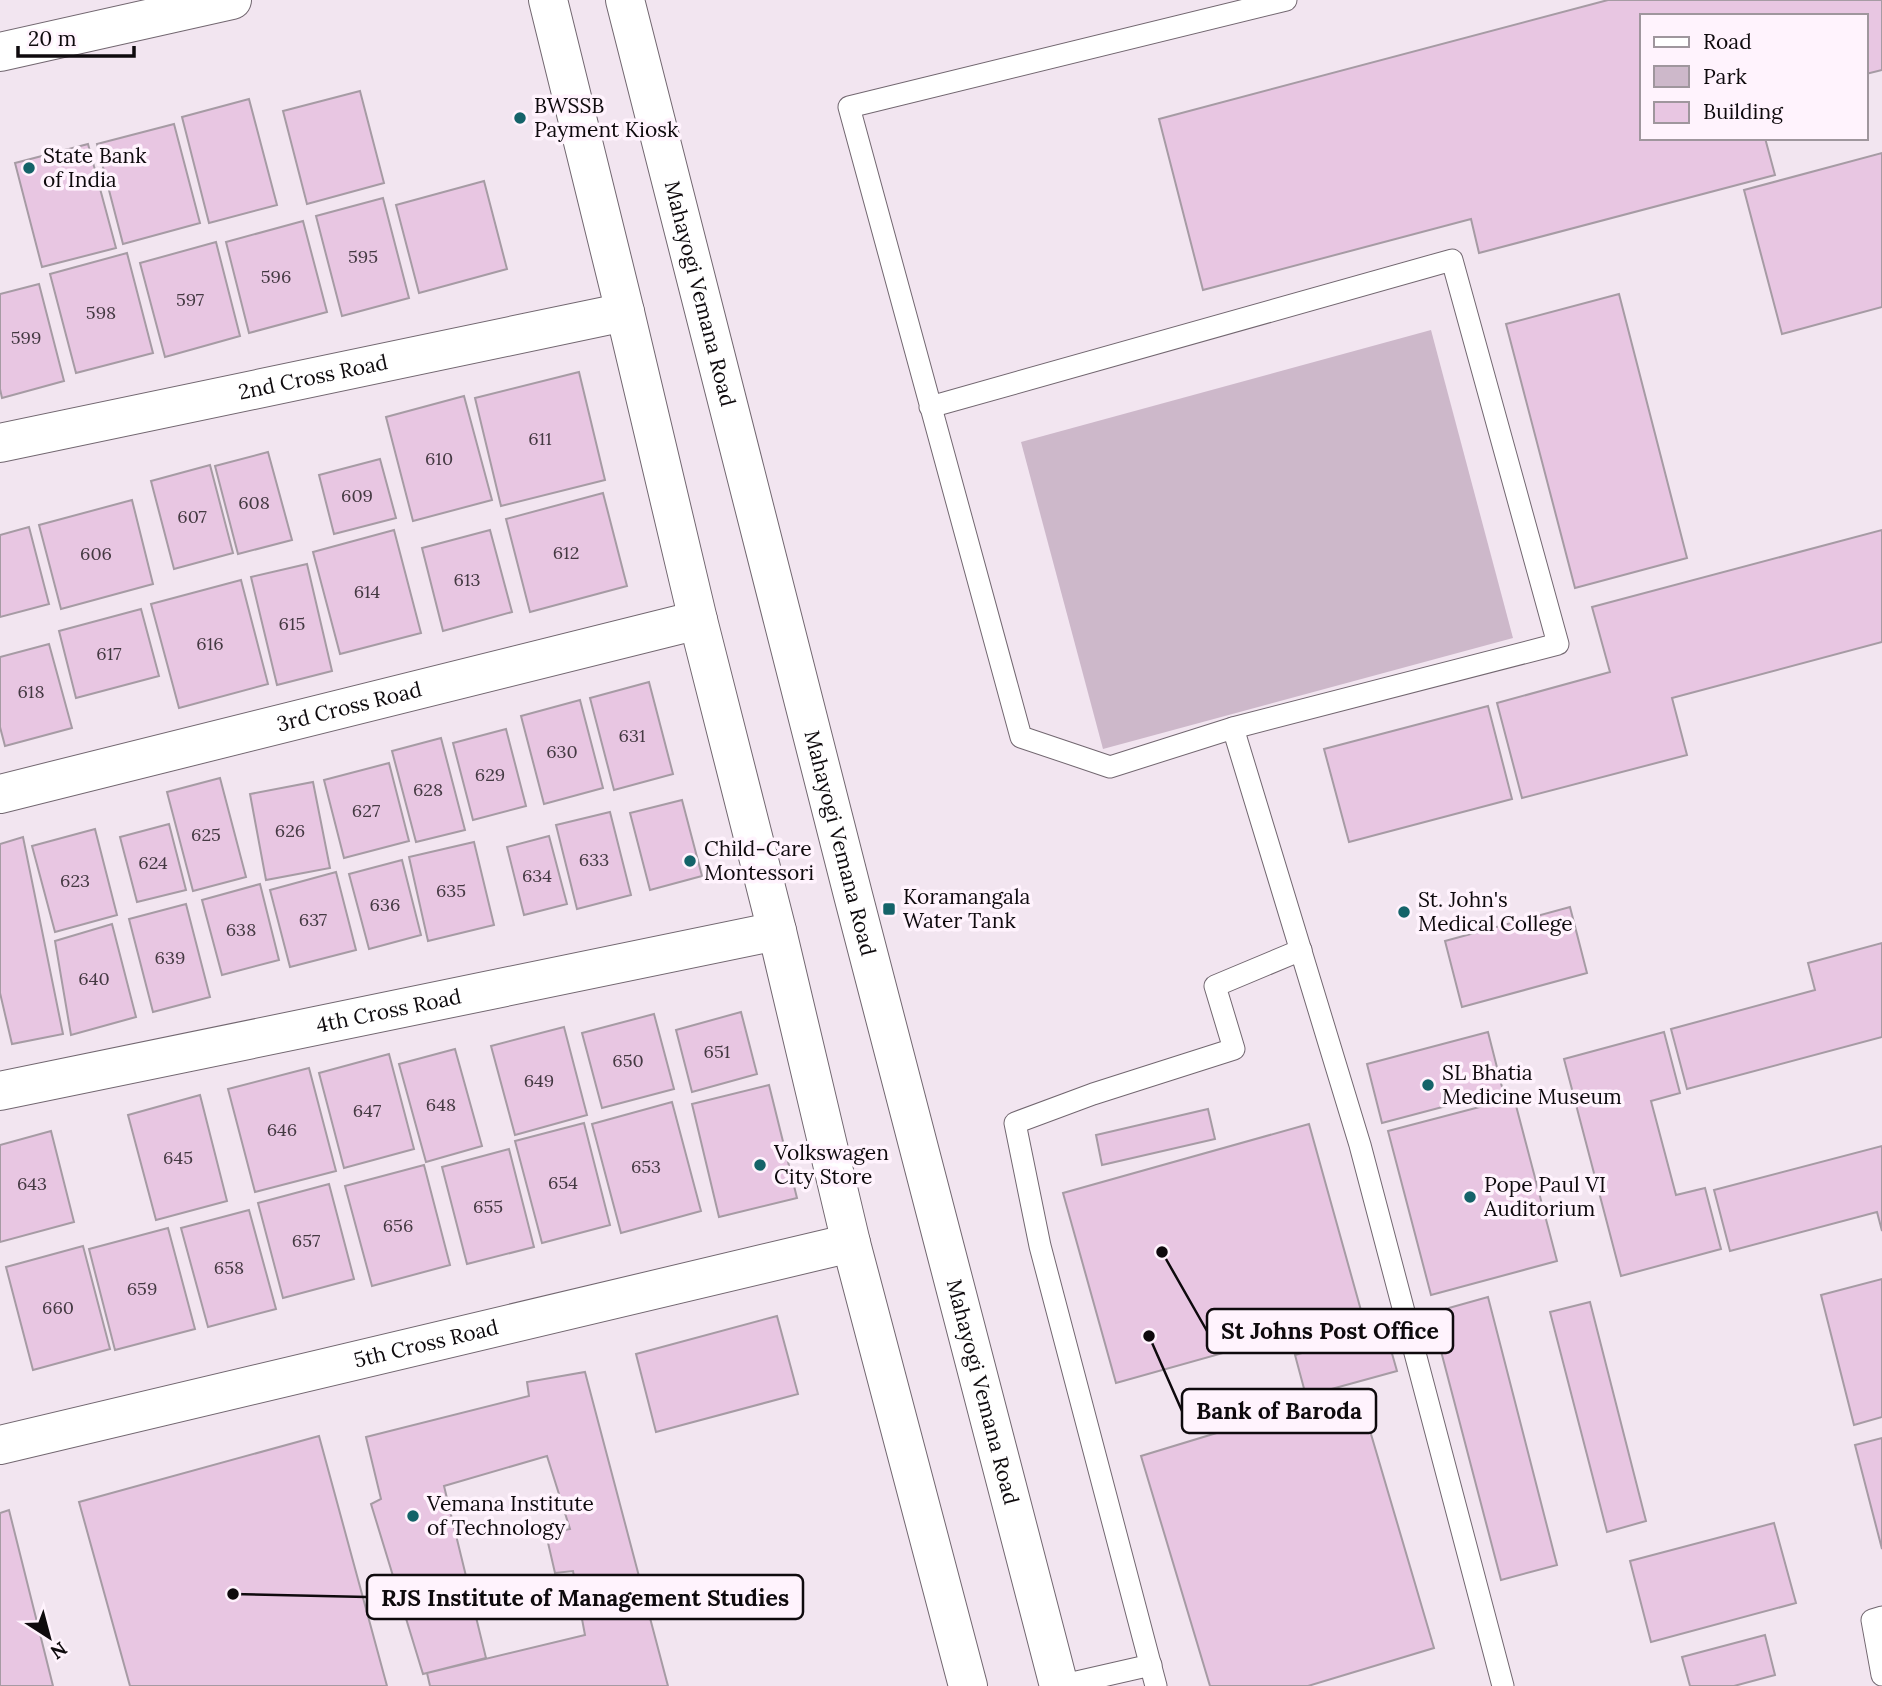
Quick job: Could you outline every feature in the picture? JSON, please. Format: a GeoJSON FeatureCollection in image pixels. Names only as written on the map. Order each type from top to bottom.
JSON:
{"type":"FeatureCollection","features":[{"type":"Feature","properties":{"kind":"main road"},"geometry":{"type":"LineString","coordinates":[[0,52],[232,0]]}},
{"type":"Feature","properties":{"kind":"main road"},"geometry":{"type":"LineString","coordinates":[[548,0],[851,1242],[968,1686]]}},
{"type":"Feature","properties":{"kind":"main road","name":"Mahayogi Vemana Road"},"geometry":{"type":"LineString","coordinates":[[625,0],[853,895],[1059,1686]]}},
{"type":"Feature","properties":{"kind":"main road","name":"2nd Cross Road"},"geometry":{"type":"LineString","coordinates":[[0,443],[625,312]]}},
{"type":"Feature","properties":{"kind":"main road","name":"3rd Cross Road"},"geometry":{"type":"LineString","coordinates":[[0,794],[698,620]]}},
{"type":"Feature","properties":{"kind":"main road","name":"4th Cross Road"},"geometry":{"type":"LineString","coordinates":[[0,1091],[777,931]]}},
{"type":"Feature","properties":{"kind":"main road","name":"5th Cross Road"},"geometry":{"type":"LineString","coordinates":[[0,1445],[851,1242]]}},
{"type":"Feature","properties":{"kind":"lane"},"geometry":{"type":"LineString","coordinates":[[930,407],[1452,260],[1558,644],[1233,728],[1110,767],[1021,737],[930,407],[849,107],[1286,0]]}},
{"type":"Feature","properties":{"kind":"lane"},"geometry":{"type":"LineString","coordinates":[[1233,728],[1360,1145],[1503,1686]]}},
{"type":"Feature","properties":{"kind":"lane"},"geometry":{"type":"LineString","coordinates":[[1059,1686],[1154,1676],[1040,1246],[1016,1123],[1093,1094],[1234,1049],[1215,986],[1301,950]]}},
{"type":"Feature","properties":{"kind":"lane"},"geometry":{"type":"LineString","coordinates":[[1882,1617],[1872,1620],[1882,1675]]}},
{"type":"Feature","properties":{"kind":"green space"},"geometry":{"type":"Polygon","coordinates":[[[1431,330],[1513,638],[1103,749],[1021,442],[1431,330]]]}},
{"type":"Feature","properties":{"kind":"building"},"geometry":{"type":"Polygon","coordinates":[[[1608,0],[1882,0],[1882,70],[1868,74],[1868,14],[1640,14],[1640,140],[1766,140],[1775,175],[1479,253],[1471,219],[1203,290],[1159,119],[1608,0]]]}},
{"type":"Feature","properties":{"kind":"building"},"geometry":{"type":"Polygon","coordinates":[[[360,91],[384,183],[307,204],[283,111],[360,91]]]}},
{"type":"Feature","properties":{"kind":"building"},"geometry":{"type":"Polygon","coordinates":[[[249,99],[277,205],[209,223],[182,117],[249,99]]]}},
{"type":"Feature","properties":{"kind":"building"},"geometry":{"type":"Polygon","coordinates":[[[174,124],[200,223],[123,244],[97,144],[174,124]]]}},
{"type":"Feature","properties":{"kind":"building"},"geometry":{"type":"Polygon","coordinates":[[[88,144],[116,248],[42,267],[15,163],[88,144]]]}},
{"type":"Feature","properties":{"kind":"building"},"geometry":{"type":"Polygon","coordinates":[[[1882,153],[1882,307],[1782,334],[1744,190],[1882,153]]]}},
{"type":"Feature","properties":{"kind":"building"},"geometry":{"type":"Polygon","coordinates":[[[484,181],[507,269],[419,293],[396,205],[484,181]]]}},
{"type":"Feature","properties":{"kind":"building"},"geometry":{"type":"Polygon","coordinates":[[[383,198],[409,298],[342,316],[316,216],[383,198]]]}},
{"type":"Feature","properties":{"kind":"building"},"geometry":{"type":"Polygon","coordinates":[[[303,221],[327,312],[249,333],[226,242],[303,221]]]}},
{"type":"Feature","properties":{"kind":"building"},"geometry":{"type":"Polygon","coordinates":[[[216,242],[240,336],[165,357],[140,263],[216,242]]]}},
{"type":"Feature","properties":{"kind":"building"},"geometry":{"type":"Polygon","coordinates":[[[127,253],[153,353],[76,373],[50,274],[127,253]]]}},
{"type":"Feature","properties":{"kind":"building"},"geometry":{"type":"Polygon","coordinates":[[[39,284],[64,381],[2,398],[0,294],[39,284]]]}},
{"type":"Feature","properties":{"kind":"building"},"geometry":{"type":"Polygon","coordinates":[[[1619,294],[1687,558],[1575,588],[1506,324],[1619,294]]]}},
{"type":"Feature","properties":{"kind":"building"},"geometry":{"type":"Polygon","coordinates":[[[579,372],[605,480],[501,506],[475,398],[579,372]]]}},
{"type":"Feature","properties":{"kind":"building"},"geometry":{"type":"Polygon","coordinates":[[[464,396],[492,500],[413,521],[386,417],[464,396]]]}},
{"type":"Feature","properties":{"kind":"building"},"geometry":{"type":"Polygon","coordinates":[[[268,452],[292,540],[238,554],[215,466],[268,452]]]}},
{"type":"Feature","properties":{"kind":"building"},"geometry":{"type":"Polygon","coordinates":[[[380,459],[396,518],[334,534],[319,475],[380,459]]]}},
{"type":"Feature","properties":{"kind":"building"},"geometry":{"type":"Polygon","coordinates":[[[210,465],[233,553],[174,569],[151,481],[210,465]]]}},
{"type":"Feature","properties":{"kind":"building"},"geometry":{"type":"Polygon","coordinates":[[[603,493],[627,586],[530,612],[506,519],[603,493]]]}},
{"type":"Feature","properties":{"kind":"building"},"geometry":{"type":"Polygon","coordinates":[[[132,500],[153,584],[61,609],[39,525],[132,500]]]}},
{"type":"Feature","properties":{"kind":"building"},"geometry":{"type":"Polygon","coordinates":[[[29,527],[49,604],[0,617],[0,535],[29,527]]]}},
{"type":"Feature","properties":{"kind":"building"},"geometry":{"type":"Polygon","coordinates":[[[394,530],[421,633],[340,654],[313,552],[394,530]]]}},
{"type":"Feature","properties":{"kind":"building"},"geometry":{"type":"Polygon","coordinates":[[[490,530],[512,612],[443,631],[422,548],[490,530]]]}},
{"type":"Feature","properties":{"kind":"building"},"geometry":{"type":"Polygon","coordinates":[[[1882,530],[1882,642],[1672,698],[1687,755],[1522,798],[1497,703],[1610,672],[1592,607],[1882,530]]]}},
{"type":"Feature","properties":{"kind":"building"},"geometry":{"type":"Polygon","coordinates":[[[307,564],[332,671],[277,685],[251,577],[307,564]]]}},
{"type":"Feature","properties":{"kind":"building"},"geometry":{"type":"Polygon","coordinates":[[[241,580],[268,684],[179,708],[151,604],[241,580]]]}},
{"type":"Feature","properties":{"kind":"building"},"geometry":{"type":"Polygon","coordinates":[[[141,609],[159,676],[76,698],[59,631],[141,609]]]}},
{"type":"Feature","properties":{"kind":"building"},"geometry":{"type":"Polygon","coordinates":[[[49,644],[72,728],[5,746],[0,727],[0,657],[49,644]]]}},
{"type":"Feature","properties":{"kind":"building"},"geometry":{"type":"Polygon","coordinates":[[[649,682],[673,774],[614,790],[590,698],[649,682]]]}},
{"type":"Feature","properties":{"kind":"building"},"geometry":{"type":"Polygon","coordinates":[[[580,700],[603,788],[544,804],[521,716],[580,700]]]}},
{"type":"Feature","properties":{"kind":"building"},"geometry":{"type":"Polygon","coordinates":[[[1488,706],[1512,799],[1349,842],[1324,749],[1488,706]]]}},
{"type":"Feature","properties":{"kind":"building"},"geometry":{"type":"Polygon","coordinates":[[[506,729],[526,806],[473,820],[453,743],[506,729]]]}},
{"type":"Feature","properties":{"kind":"building"},"geometry":{"type":"Polygon","coordinates":[[[441,738],[465,830],[416,842],[392,751],[441,738]]]}},
{"type":"Feature","properties":{"kind":"building"},"geometry":{"type":"Polygon","coordinates":[[[389,763],[409,841],[344,858],[324,780],[389,763]]]}},
{"type":"Feature","properties":{"kind":"building"},"geometry":{"type":"Polygon","coordinates":[[[220,778],[246,877],[193,891],[167,792],[220,778]]]}},
{"type":"Feature","properties":{"kind":"building"},"geometry":{"type":"Polygon","coordinates":[[[313,782],[330,868],[266,880],[250,794],[313,782]]]}},
{"type":"Feature","properties":{"kind":"building"},"geometry":{"type":"Polygon","coordinates":[[[682,800],[702,876],[650,890],[630,813],[682,800]]]}},
{"type":"Feature","properties":{"kind":"building"},"geometry":{"type":"Polygon","coordinates":[[[610,812],[631,895],[577,909],[556,825],[610,812]]]}},
{"type":"Feature","properties":{"kind":"building"},"geometry":{"type":"Polygon","coordinates":[[[169,824],[186,890],[137,902],[120,837],[169,824]]]}},
{"type":"Feature","properties":{"kind":"building"},"geometry":{"type":"Polygon","coordinates":[[[95,829],[117,915],[55,932],[32,846],[95,829]]]}},
{"type":"Feature","properties":{"kind":"building"},"geometry":{"type":"Polygon","coordinates":[[[549,836],[567,904],[524,915],[507,847],[549,836]]]}},
{"type":"Feature","properties":{"kind":"building"},"geometry":{"type":"Polygon","coordinates":[[[23,837],[63,1034],[12,1044],[0,993],[0,844],[23,837]]]}},
{"type":"Feature","properties":{"kind":"building"},"geometry":{"type":"Polygon","coordinates":[[[474,842],[494,925],[428,941],[409,857],[474,842]]]}},
{"type":"Feature","properties":{"kind":"building"},"geometry":{"type":"Polygon","coordinates":[[[402,860],[421,935],[369,949],[349,874],[402,860]]]}},
{"type":"Feature","properties":{"kind":"building"},"geometry":{"type":"Polygon","coordinates":[[[336,872],[356,950],[290,967],[270,890],[336,872]]]}},
{"type":"Feature","properties":{"kind":"building"},"geometry":{"type":"Polygon","coordinates":[[[260,884],[279,960],[222,975],[202,900],[260,884]]]}},
{"type":"Feature","properties":{"kind":"building"},"geometry":{"type":"Polygon","coordinates":[[[186,904],[210,997],[153,1012],[129,919],[186,904]]]}},
{"type":"Feature","properties":{"kind":"building"},"geometry":{"type":"Polygon","coordinates":[[[1570,907],[1587,973],[1462,1007],[1445,941],[1570,907]]]}},
{"type":"Feature","properties":{"kind":"building"},"geometry":{"type":"Polygon","coordinates":[[[112,924],[136,1017],[71,1035],[55,941],[112,924]]]}},
{"type":"Feature","properties":{"kind":"building"},"geometry":{"type":"Polygon","coordinates":[[[1882,943],[1882,1037],[1687,1089],[1671,1029],[1815,990],[1808,963],[1882,943]]]}},
{"type":"Feature","properties":{"kind":"building"},"geometry":{"type":"Polygon","coordinates":[[[741,1012],[757,1074],[692,1092],[676,1030],[741,1012]]]}},
{"type":"Feature","properties":{"kind":"building"},"geometry":{"type":"Polygon","coordinates":[[[654,1014],[674,1089],[602,1108],[582,1033],[654,1014]]]}},
{"type":"Feature","properties":{"kind":"building"},"geometry":{"type":"Polygon","coordinates":[[[564,1027],[587,1115],[515,1135],[491,1046],[564,1027]]]}},
{"type":"Feature","properties":{"kind":"building"},"geometry":{"type":"Polygon","coordinates":[[[1488,1032],[1503,1091],[1382,1123],[1367,1064],[1488,1032]]]}},
{"type":"Feature","properties":{"kind":"building"},"geometry":{"type":"Polygon","coordinates":[[[1664,1032],[1680,1093],[1651,1101],[1676,1195],[1705,1188],[1721,1249],[1621,1276],[1564,1059],[1664,1032]]]}},
{"type":"Feature","properties":{"kind":"building"},"geometry":{"type":"Polygon","coordinates":[[[455,1049],[482,1146],[426,1162],[399,1064],[455,1049]]]}},
{"type":"Feature","properties":{"kind":"building"},"geometry":{"type":"Polygon","coordinates":[[[389,1054],[414,1149],[344,1168],[319,1073],[389,1054]]]}},
{"type":"Feature","properties":{"kind":"building"},"geometry":{"type":"Polygon","coordinates":[[[309,1068],[336,1171],[255,1192],[228,1089],[309,1068]]]}},
{"type":"Feature","properties":{"kind":"building"},"geometry":{"type":"Polygon","coordinates":[[[769,1085],[797,1198],[719,1217],[692,1104],[769,1085]]]}},
{"type":"Feature","properties":{"kind":"building"},"geometry":{"type":"Polygon","coordinates":[[[200,1095],[227,1201],[156,1220],[128,1115],[200,1095]]]}},
{"type":"Feature","properties":{"kind":"building"},"geometry":{"type":"Polygon","coordinates":[[[1514,1098],[1557,1261],[1431,1295],[1388,1131],[1514,1098]]]}},
{"type":"Feature","properties":{"kind":"building"},"geometry":{"type":"Polygon","coordinates":[[[672,1102],[701,1211],[621,1233],[592,1124],[672,1102]]]}},
{"type":"Feature","properties":{"kind":"building"},"geometry":{"type":"Polygon","coordinates":[[[1208,1109],[1215,1139],[1102,1165],[1096,1135],[1208,1109]]]}},
{"type":"Feature","properties":{"kind":"building"},"geometry":{"type":"Polygon","coordinates":[[[584,1123],[610,1225],[542,1243],[515,1141],[584,1123]]]}},
{"type":"Feature","properties":{"kind":"building"},"geometry":{"type":"Polygon","coordinates":[[[1309,1124],[1362,1314],[1116,1383],[1063,1193],[1309,1124]]]}},
{"type":"Feature","properties":{"kind":"building"},"geometry":{"type":"Polygon","coordinates":[[[51,1131],[74,1222],[0,1242],[0,1145],[51,1131]]]}},
{"type":"Feature","properties":{"kind":"building"},"geometry":{"type":"Polygon","coordinates":[[[1882,1146],[1882,1231],[1877,1212],[1730,1251],[1714,1190],[1882,1146]]]}},
{"type":"Feature","properties":{"kind":"building"},"geometry":{"type":"Polygon","coordinates":[[[509,1149],[534,1247],[467,1264],[442,1167],[509,1149]]]}},
{"type":"Feature","properties":{"kind":"building"},"geometry":{"type":"Polygon","coordinates":[[[424,1165],[450,1265],[372,1286],[345,1186],[424,1165]]]}},
{"type":"Feature","properties":{"kind":"building"},"geometry":{"type":"Polygon","coordinates":[[[329,1184],[354,1279],[283,1298],[258,1203],[329,1184]]]}},
{"type":"Feature","properties":{"kind":"building"},"geometry":{"type":"Polygon","coordinates":[[[249,1210],[276,1309],[208,1327],[181,1228],[249,1210]]]}},
{"type":"Feature","properties":{"kind":"building"},"geometry":{"type":"Polygon","coordinates":[[[168,1228],[195,1329],[115,1350],[89,1249],[168,1228]]]}},
{"type":"Feature","properties":{"kind":"building"},"geometry":{"type":"Polygon","coordinates":[[[83,1246],[110,1349],[33,1370],[6,1267],[83,1246]]]}},
{"type":"Feature","properties":{"kind":"building"},"geometry":{"type":"Polygon","coordinates":[[[1882,1279],[1882,1417],[1854,1425],[1821,1295],[1882,1279]]]}},
{"type":"Feature","properties":{"kind":"building"},"geometry":{"type":"Polygon","coordinates":[[[1488,1297],[1557,1565],[1501,1580],[1431,1313],[1488,1297]]]}},
{"type":"Feature","properties":{"kind":"building"},"geometry":{"type":"Polygon","coordinates":[[[1590,1302],[1646,1521],[1607,1532],[1550,1312],[1590,1302]]]}},
{"type":"Feature","properties":{"kind":"building"},"geometry":{"type":"Polygon","coordinates":[[[777,1316],[798,1394],[656,1432],[636,1354],[777,1316]]]}},
{"type":"Feature","properties":{"kind":"building"},"geometry":{"type":"Polygon","coordinates":[[[1385,1329],[1397,1371],[1306,1396],[1295,1355],[1385,1329]]]}},
{"type":"Feature","properties":{"kind":"building","name":"Vemana Institute of Technology"},"geometry":{"type":"Polygon","coordinates":[[[585,1372],[668,1686],[430,1686],[427,1673],[585,1635],[573,1571],[555,1573],[546,1534],[570,1529],[547,1456],[444,1486],[486,1658],[423,1674],[371,1504],[381,1499],[366,1437],[529,1396],[527,1382],[585,1372]]]}},
{"type":"Feature","properties":{"kind":"building"},"geometry":{"type":"Polygon","coordinates":[[[1358,1390],[1434,1648],[1308,1686],[1210,1686],[1141,1456],[1358,1390]]]}},
{"type":"Feature","properties":{"kind":"building"},"geometry":{"type":"Polygon","coordinates":[[[319,1436],[387,1686],[130,1686],[79,1502],[319,1436]]]}},
{"type":"Feature","properties":{"kind":"building"},"geometry":{"type":"Polygon","coordinates":[[[1882,1438],[1882,1549],[1855,1445],[1882,1438]]]}},
{"type":"Feature","properties":{"kind":"building"},"geometry":{"type":"Polygon","coordinates":[[[9,1510],[53,1686],[0,1686],[0,1513],[9,1510]]]}},
{"type":"Feature","properties":{"kind":"building"},"geometry":{"type":"Polygon","coordinates":[[[1774,1523],[1796,1603],[1651,1642],[1630,1561],[1774,1523]]]}},
{"type":"Feature","properties":{"kind":"building"},"geometry":{"type":"Polygon","coordinates":[[[1765,1635],[1775,1675],[1734,1686],[1690,1686],[1682,1657],[1765,1635]]]}},
{"type":"Feature","properties":{"kind":"place","name":"BWSSB Payment Kiosk"},"geometry":{"type":"Point","coordinates":[520,118]}},
{"type":"Feature","properties":{"kind":"place","name":"State Bank of India"},"geometry":{"type":"Point","coordinates":[29,168]}},
{"type":"Feature","properties":{"kind":"place","name":"Child-Care Montessori"},"geometry":{"type":"Point","coordinates":[690,861]}},
{"type":"Feature","properties":{"kind":"place","name":"Koramangala Water Tank"},"geometry":{"type":"Point","coordinates":[889,909]}},
{"type":"Feature","properties":{"kind":"place","name":"St. John's Medical College"},"geometry":{"type":"Point","coordinates":[1404,912]}},
{"type":"Feature","properties":{"kind":"place","name":"SL Bhatia Medicine Museum"},"geometry":{"type":"Point","coordinates":[1428,1085]}},
{"type":"Feature","properties":{"kind":"place","name":"Volkswagen City Store"},"geometry":{"type":"Point","coordinates":[760,1165]}},
{"type":"Feature","properties":{"kind":"place","name":"Pope Paul VI Auditorium"},"geometry":{"type":"Point","coordinates":[1470,1197]}},
{"type":"Feature","properties":{"kind":"place","name":"St Johns Post Office"},"geometry":{"type":"Point","coordinates":[1162,1252]}},
{"type":"Feature","properties":{"kind":"place","name":"Bank of Baroda"},"geometry":{"type":"Point","coordinates":[1149,1336]}},
{"type":"Feature","properties":{"kind":"place","name":"Vemana Institute of Technology"},"geometry":{"type":"Point","coordinates":[413,1516]}},
{"type":"Feature","properties":{"kind":"place","name":"RJS Institute of Management Studies"},"geometry":{"type":"Point","coordinates":[233,1594]}}]}
